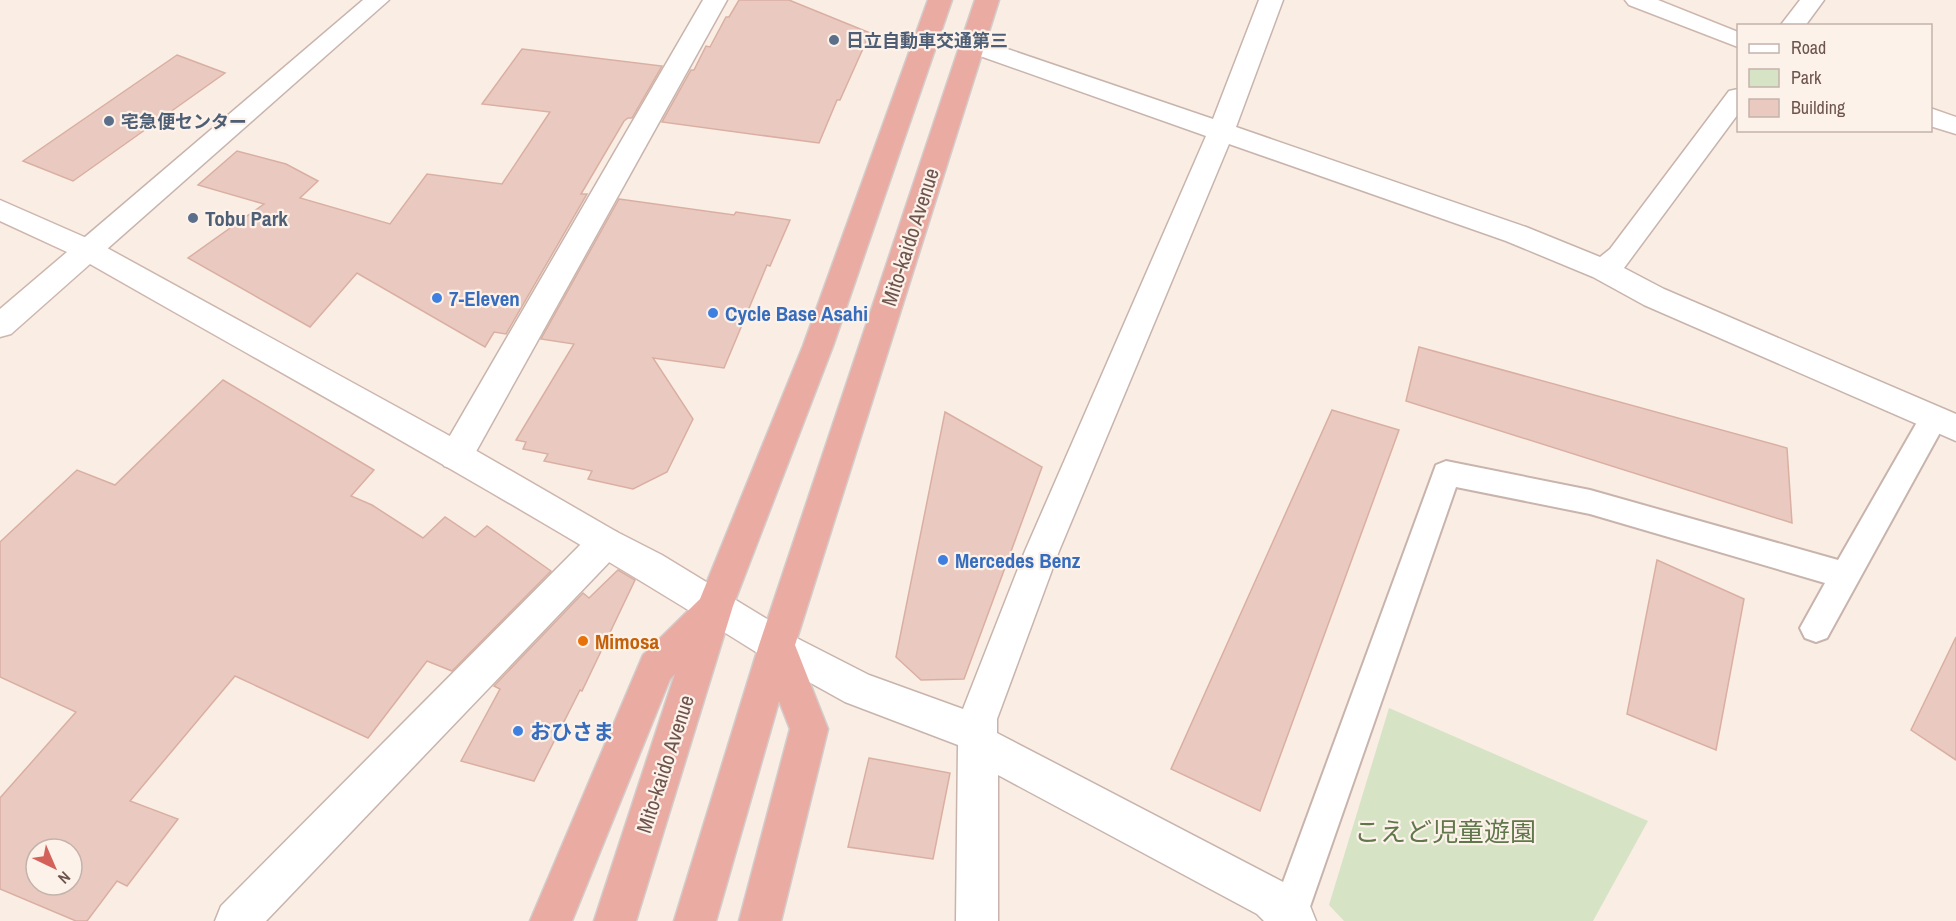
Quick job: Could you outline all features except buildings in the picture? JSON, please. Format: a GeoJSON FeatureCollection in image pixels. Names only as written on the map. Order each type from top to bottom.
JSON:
{"type":"FeatureCollection","features":[{"type":"Feature","properties":{"kind":"highway","name":"Mito-kaido Avenue"},"geometry":{"type":"LineString","coordinates":[[615,921],[716,606],[818,346],[940,0]]}},
{"type":"Feature","properties":{"kind":"highway","name":"Mito-kaido Avenue"},"geometry":{"type":"LineString","coordinates":[[695,921],[777,645],[987,0]]}},
{"type":"Feature","properties":{"kind":"highway","name":"Mito-kaido Avenue"},"geometry":{"type":"LineString","coordinates":[[551,921],[656,667],[716,606]]}},
{"type":"Feature","properties":{"kind":"highway"},"geometry":{"type":"LineString","coordinates":[[760,921],[809,729],[777,645]]}},
{"type":"Feature","properties":{"kind":"street"},"geometry":{"type":"LineString","coordinates":[[0,326],[377,0]]}},
{"type":"Feature","properties":{"kind":"street"},"geometry":{"type":"LineString","coordinates":[[456,456],[716,0]]}},
{"type":"Feature","properties":{"kind":"street"},"geometry":{"type":"LineString","coordinates":[[977,921],[978,719],[1042,551],[1221,132],[1271,0]]}},
{"type":"Feature","properties":{"kind":"street"},"geometry":{"type":"LineString","coordinates":[[1637,0],[1737,40]]}},
{"type":"Feature","properties":{"kind":"street"},"geometry":{"type":"LineString","coordinates":[[1794,24],[1812,0]]}},
{"type":"Feature","properties":{"kind":"street"},"geometry":{"type":"LineString","coordinates":[[972,45],[1516,234],[1603,270],[1654,297],[1945,423]]}},
{"type":"Feature","properties":{"kind":"street"},"geometry":{"type":"LineString","coordinates":[[1603,270],[1620,256],[1737,98]]}},
{"type":"Feature","properties":{"kind":"street"},"geometry":{"type":"LineString","coordinates":[[1932,117],[1956,126]]}},
{"type":"Feature","properties":{"kind":"street"},"geometry":{"type":"LineString","coordinates":[[0,210],[88,250],[456,456],[605,543],[650,566],[777,645],[858,689],[977,738],[1272,899],[1292,918]]}},
{"type":"Feature","properties":{"kind":"street"},"geometry":{"type":"LineString","coordinates":[[236,921],[605,543]]}},
{"type":"Feature","properties":{"kind":"lane"},"geometry":{"type":"LineString","coordinates":[[1816,628],[1845,575],[1945,423]]}},
{"type":"Feature","properties":{"kind":"lane"},"geometry":{"type":"LineString","coordinates":[[1292,918],[1446,473],[1590,502],[1845,575]]}},
{"type":"Feature","properties":{"kind":"green space","name":"こえど児童遊園"},"geometry":{"type":"Polygon","coordinates":[[[1389,708],[1648,821],[1593,921],[1344,921],[1329,905],[1389,708]]]}},
{"type":"Feature","properties":{"kind":"place","name":"日立自動車交通第三"},"geometry":{"type":"Point","coordinates":[834,40]}},
{"type":"Feature","properties":{"kind":"place","name":"宅急便センター"},"geometry":{"type":"Point","coordinates":[109,121]}},
{"type":"Feature","properties":{"kind":"place","name":"Tobu Park"},"geometry":{"type":"Point","coordinates":[193,218]}},
{"type":"Feature","properties":{"kind":"place","name":"7-Eleven"},"geometry":{"type":"Point","coordinates":[437,298]}},
{"type":"Feature","properties":{"kind":"place","name":"Cycle Base Asahi"},"geometry":{"type":"Point","coordinates":[713,313]}},
{"type":"Feature","properties":{"kind":"place","name":"Mercedes Benz"},"geometry":{"type":"Point","coordinates":[943,560]}},
{"type":"Feature","properties":{"kind":"place","name":"Mimosa"},"geometry":{"type":"Point","coordinates":[583,641]}},
{"type":"Feature","properties":{"kind":"place","name":"おひさま"},"geometry":{"type":"Point","coordinates":[518,731]}}]}
